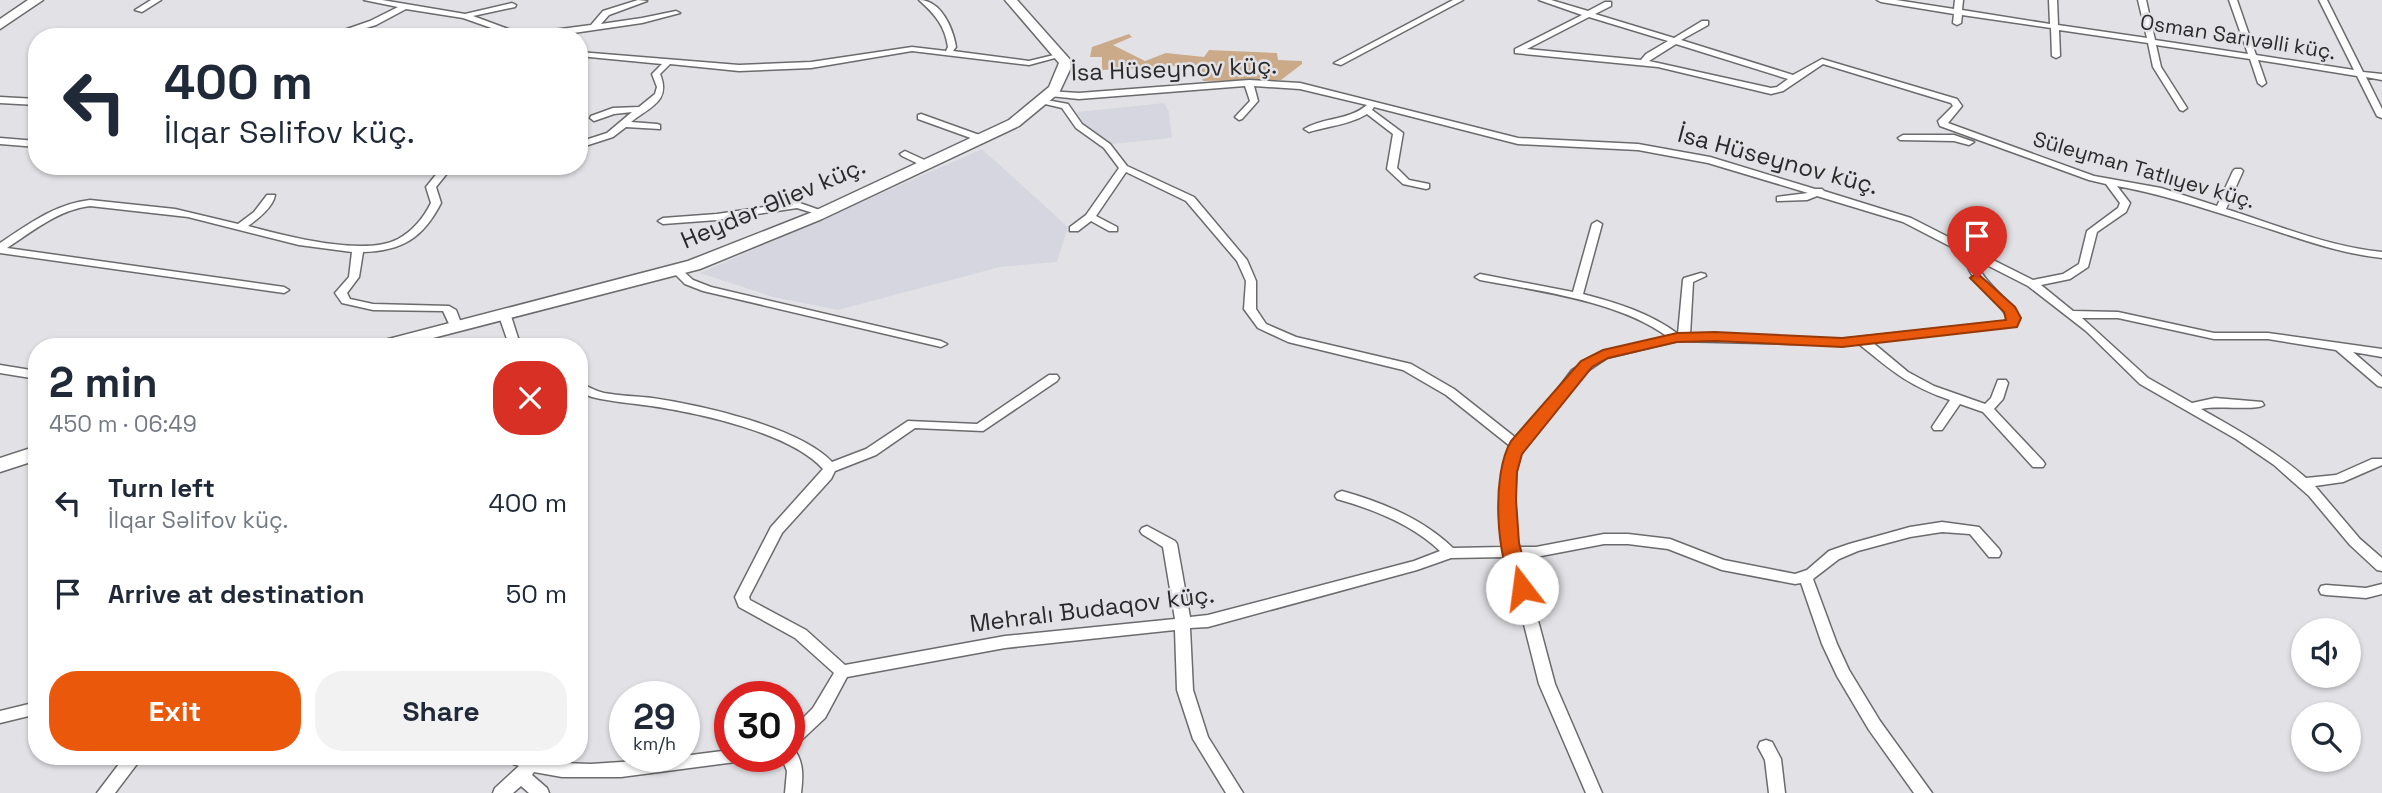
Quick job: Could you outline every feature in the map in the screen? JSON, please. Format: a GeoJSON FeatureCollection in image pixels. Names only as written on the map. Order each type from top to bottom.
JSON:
{"type":"FeatureCollection","features":[{"type":"Feature","properties":{"kind":"main road"},"geometry":{"type":"LineString","coordinates":[[0,25],[37,0]]}},
{"type":"Feature","properties":{"kind":"main road"},"geometry":{"type":"LineString","coordinates":[[1010,0],[1062,55]]}},
{"type":"Feature","properties":{"kind":"main road","name":"Heydər Əliev küç."},"geometry":{"type":"LineString","coordinates":[[431,338],[457,328],[677,271],[823,213],[1014,123],[1047,97],[1066,66],[1062,55]]}},
{"type":"Feature","properties":{"kind":"main road"},"geometry":{"type":"LineString","coordinates":[[0,465],[28,456]]}},
{"type":"Feature","properties":{"kind":"street"},"geometry":{"type":"LineString","coordinates":[[139,10],[157,0]]}},
{"type":"Feature","properties":{"kind":"street"},"geometry":{"type":"LineString","coordinates":[[368,0],[403,8],[464,16],[499,28]]}},
{"type":"Feature","properties":{"kind":"street"},"geometry":{"type":"LineString","coordinates":[[373,23],[403,8],[410,0]]}},
{"type":"Feature","properties":{"kind":"street"},"geometry":{"type":"LineString","coordinates":[[923,0],[936,11],[949,30],[952,47],[948,53]]}},
{"type":"Feature","properties":{"kind":"street"},"geometry":{"type":"LineString","coordinates":[[1338,63],[1459,0]]}},
{"type":"Feature","properties":{"kind":"street"},"geometry":{"type":"LineString","coordinates":[[1543,0],[1794,78]]}},
{"type":"Feature","properties":{"kind":"street","name":"Osman Sarıvəlli küç."},"geometry":{"type":"LineString","coordinates":[[1881,0],[2382,77]]}},
{"type":"Feature","properties":{"kind":"street"},"geometry":{"type":"LineString","coordinates":[[1957,23],[1959,0]]}},
{"type":"Feature","properties":{"kind":"street"},"geometry":{"type":"LineString","coordinates":[[2053,0],[2056,56]]}},
{"type":"Feature","properties":{"kind":"street"},"geometry":{"type":"LineString","coordinates":[[2142,0],[2160,74],[2183,108]]}},
{"type":"Feature","properties":{"kind":"street"},"geometry":{"type":"LineString","coordinates":[[2233,0],[2262,83]]}},
{"type":"Feature","properties":{"kind":"street"},"geometry":{"type":"LineString","coordinates":[[2323,0],[2381,116]]}},
{"type":"Feature","properties":{"kind":"street"},"geometry":{"type":"LineString","coordinates":[[595,25],[606,13],[643,1]]}},
{"type":"Feature","properties":{"kind":"street"},"geometry":{"type":"LineString","coordinates":[[1608,4],[1518,51],[1644,62],[1700,72],[1771,91],[1780,89],[1833,52]]}},
{"type":"Feature","properties":{"kind":"street"},"geometry":{"type":"LineString","coordinates":[[464,16],[512,5]]}},
{"type":"Feature","properties":{"kind":"street"},"geometry":{"type":"LineString","coordinates":[[357,28],[435,12]]}},
{"type":"Feature","properties":{"kind":"street"},"geometry":{"type":"LineString","coordinates":[[580,28],[676,13]]}},
{"type":"Feature","properties":{"kind":"street"},"geometry":{"type":"LineString","coordinates":[[1644,62],[1705,23]]}},
{"type":"Feature","properties":{"kind":"street"},"geometry":{"type":"LineString","coordinates":[[588,55],[666,64],[738,68],[798,67],[897,50],[1029,63],[1062,55]]}},
{"type":"Feature","properties":{"kind":"street","name":"Süleyman Tatlıyev küç."},"geometry":{"type":"LineString","coordinates":[[1822,61],[1954,101],[1958,106],[1943,124],[1992,143],[2109,181],[2161,191],[2221,209],[2322,243],[2362,254],[2382,255]]}},
{"type":"Feature","properties":{"kind":"street"},"geometry":{"type":"LineString","coordinates":[[588,143],[600,140],[624,124],[659,94],[661,87],[656,74],[666,64]]}},
{"type":"Feature","properties":{"kind":"street"},"geometry":{"type":"LineString","coordinates":[[1239,117],[1254,101],[1248,83]]}},
{"type":"Feature","properties":{"kind":"street","name":"İsa Hüseynov küç."},"geometry":{"type":"LineString","coordinates":[[1047,97],[1248,83],[1314,88],[1369,108],[1518,141],[1676,152],[1819,191],[1908,220],[2032,284],[2071,314],[2144,381],[2257,447],[2304,483],[2355,542],[2382,566]]}},
{"type":"Feature","properties":{"kind":"street"},"geometry":{"type":"LineString","coordinates":[[1047,97],[1065,106],[1079,126],[1107,146],[1124,167],[1190,199],[1242,260],[1251,281],[1250,309],[1262,326],[1292,340],[1408,367],[1450,392],[1517,445]]}},
{"type":"Feature","properties":{"kind":"street"},"geometry":{"type":"LineString","coordinates":[[0,100],[28,102]]}},
{"type":"Feature","properties":{"kind":"street"},"geometry":{"type":"LineString","coordinates":[[1309,129],[1331,122],[1352,121],[1369,108],[1398,133],[1392,169],[1399,178],[1426,186]]}},
{"type":"Feature","properties":{"kind":"street"},"geometry":{"type":"LineString","coordinates":[[594,118],[613,111],[642,109]]}},
{"type":"Feature","properties":{"kind":"street"},"geometry":{"type":"LineString","coordinates":[[921,117],[982,139]]}},
{"type":"Feature","properties":{"kind":"street"},"geometry":{"type":"LineString","coordinates":[[624,124],[657,127]]}},
{"type":"Feature","properties":{"kind":"street"},"geometry":{"type":"LineString","coordinates":[[1903,138],[1954,138],[1982,146],[1992,143]]}},
{"type":"Feature","properties":{"kind":"street"},"geometry":{"type":"LineString","coordinates":[[0,141],[28,143]]}},
{"type":"Feature","properties":{"kind":"street"},"geometry":{"type":"LineString","coordinates":[[905,154],[928,165]]}},
{"type":"Feature","properties":{"kind":"street"},"geometry":{"type":"LineString","coordinates":[[1073,229],[1090,217],[1124,167]]}},
{"type":"Feature","properties":{"kind":"street"},"geometry":{"type":"LineString","coordinates":[[2221,209],[2238,171]]}},
{"type":"Feature","properties":{"kind":"street"},"geometry":{"type":"LineString","coordinates":[[0,249],[60,211],[83,203],[181,214],[283,239],[358,248],[382,247],[409,237],[433,209],[436,203],[430,187],[440,175]]}},
{"type":"Feature","properties":{"kind":"street"},"geometry":{"type":"LineString","coordinates":[[2032,284],[2066,277],[2084,265],[2092,231],[2122,210],[2125,203],[2109,181]]}},
{"type":"Feature","properties":{"kind":"street"},"geometry":{"type":"LineString","coordinates":[[1781,199],[1807,197],[1819,191]]}},
{"type":"Feature","properties":{"kind":"street"},"geometry":{"type":"LineString","coordinates":[[239,228],[258,214],[271,197]]}},
{"type":"Feature","properties":{"kind":"street"},"geometry":{"type":"LineString","coordinates":[[663,222],[797,205],[823,213]]}},
{"type":"Feature","properties":{"kind":"street"},"geometry":{"type":"LineString","coordinates":[[1090,217],[1113,229]]}},
{"type":"Feature","properties":{"kind":"street"},"geometry":{"type":"LineString","coordinates":[[1577,297],[1597,225]]}},
{"type":"Feature","properties":{"kind":"street"},"geometry":{"type":"LineString","coordinates":[[358,248],[354,277],[341,293],[346,301],[373,307],[445,308],[450,310],[457,328]]}},
{"type":"Feature","properties":{"kind":"street"},"geometry":{"type":"LineString","coordinates":[[0,249],[284,290]]}},
{"type":"Feature","properties":{"kind":"street"},"geometry":{"type":"LineString","coordinates":[[1594,793],[1547,684],[1513,553],[1507,500],[1509,472],[1517,445],[1587,364],[1603,355],[1680,337],[1811,343],[2012,324],[2014,318],[2010,310],[1977,278],[1970,259],[1974,252]]}},
{"type":"Feature","properties":{"kind":"street"},"geometry":{"type":"LineString","coordinates":[[677,271],[690,282],[707,289],[940,344]]}},
{"type":"Feature","properties":{"kind":"street"},"geometry":{"type":"LineString","coordinates":[[1680,337],[1688,280],[1701,276]]}},
{"type":"Feature","properties":{"kind":"street"},"geometry":{"type":"LineString","coordinates":[[1480,277],[1577,297],[1649,319],[1680,337]]}},
{"type":"Feature","properties":{"kind":"street"},"geometry":{"type":"LineString","coordinates":[[2071,314],[2118,315],[2214,336],[2268,336],[2382,353]]}},
{"type":"Feature","properties":{"kind":"street"},"geometry":{"type":"LineString","coordinates":[[505,316],[513,338]]}},
{"type":"Feature","properties":{"kind":"street"},"geometry":{"type":"LineString","coordinates":[[1862,340],[1904,375],[1987,409],[2038,464]]}},
{"type":"Feature","properties":{"kind":"street"},"geometry":{"type":"LineString","coordinates":[[2341,348],[2382,383]]}},
{"type":"Feature","properties":{"kind":"street"},"geometry":{"type":"LineString","coordinates":[[2362,366],[2382,368]]}},
{"type":"Feature","properties":{"kind":"street"},"geometry":{"type":"LineString","coordinates":[[0,369],[28,374]]}},
{"type":"Feature","properties":{"kind":"street"},"geometry":{"type":"LineString","coordinates":[[805,727],[819,713],[842,672],[817,644],[800,630],[751,608],[742,597],[776,530],[830,468],[870,452],[912,424],[979,428],[1053,378]]}},
{"type":"Feature","properties":{"kind":"street"},"geometry":{"type":"LineString","coordinates":[[1987,409],[1997,399],[2002,383]]}},
{"type":"Feature","properties":{"kind":"street"},"geometry":{"type":"LineString","coordinates":[[588,392],[601,398],[652,402],[772,433],[815,451],[830,468]]}},
{"type":"Feature","properties":{"kind":"street"},"geometry":{"type":"LineString","coordinates":[[1938,427],[1957,398]]}},
{"type":"Feature","properties":{"kind":"street"},"geometry":{"type":"LineString","coordinates":[[2191,407],[2215,402],[2258,405]]}},
{"type":"Feature","properties":{"kind":"street"},"geometry":{"type":"LineString","coordinates":[[2304,483],[2338,479],[2377,462]]}},
{"type":"Feature","properties":{"kind":"street"},"geometry":{"type":"LineString","coordinates":[[1342,496],[1368,503],[1432,538],[1450,553]]}},
{"type":"Feature","properties":{"kind":"street"},"geometry":{"type":"LineString","coordinates":[[1924,793],[1873,724],[1846,679],[1832,651],[1805,577],[1835,555],[1854,547],[1910,532],[1942,527],[1974,530],[1994,553]]}},
{"type":"Feature","properties":{"kind":"street"},"geometry":{"type":"LineString","coordinates":[[1147,531],[1170,544],[1180,596],[1185,690],[1201,739],[1236,793]]}},
{"type":"Feature","properties":{"kind":"street","name":"Mehralı Budaqov küç."},"geometry":{"type":"LineString","coordinates":[[842,672],[1004,642],[1182,625],[1417,565],[1450,553],[1549,551],[1604,539],[1651,540],[1722,565],[1795,579],[1805,577]]}},
{"type":"Feature","properties":{"kind":"street"},"geometry":{"type":"LineString","coordinates":[[2326,590],[2366,593],[2382,589]]}},
{"type":"Feature","properties":{"kind":"street"},"geometry":{"type":"LineString","coordinates":[[0,717],[28,710]]}},
{"type":"Feature","properties":{"kind":"street"},"geometry":{"type":"LineString","coordinates":[[1766,747],[1773,759],[1777,793]]}},
{"type":"Feature","properties":{"kind":"street"},"geometry":{"type":"LineString","coordinates":[[501,793],[526,770],[573,773],[714,758]]}},
{"type":"Feature","properties":{"kind":"street"},"geometry":{"type":"LineString","coordinates":[[105,793],[128,765]]}},
{"type":"Feature","properties":{"kind":"street"},"geometry":{"type":"LineString","coordinates":[[520,765],[541,793]]}},
{"type":"Feature","properties":{"kind":"street"},"geometry":{"type":"LineString","coordinates":[[793,793],[795,772]]}},
{"type":"Feature","properties":{"kind":"shaded area"},"geometry":{"type":"Polygon","coordinates":[[[1129,34],[1132,37],[1113,45],[1145,61],[1166,53],[1204,57],[1209,50],[1277,53],[1278,60],[1302,61],[1302,64],[1281,80],[1203,81],[1196,65],[1102,70],[1102,57],[1090,57],[1092,47],[1129,34]]]}},
{"type":"Feature","properties":{"kind":"shaded area"},"geometry":{"type":"Polygon","coordinates":[[[1164,103],[1169,112],[1172,138],[1112,144],[1083,124],[1077,112],[1164,103]]]}},
{"type":"Feature","properties":{"kind":"shaded area"},"geometry":{"type":"Polygon","coordinates":[[[982,149],[1068,227],[1057,262],[1000,267],[838,310],[773,297],[700,273],[982,149]]]}},
{"type":"Feature","properties":{"kind":"route"},"geometry":{"type":"LineString","coordinates":[[1522,588],[1510,543],[1507,500],[1509,472],[1514,454],[1517,445],[1540,421],[1576,373],[1587,364],[1603,355],[1677,338],[1715,336],[1811,343],[1842,342],[2012,324],[2014,318],[2010,310],[1977,278]]}}]}
